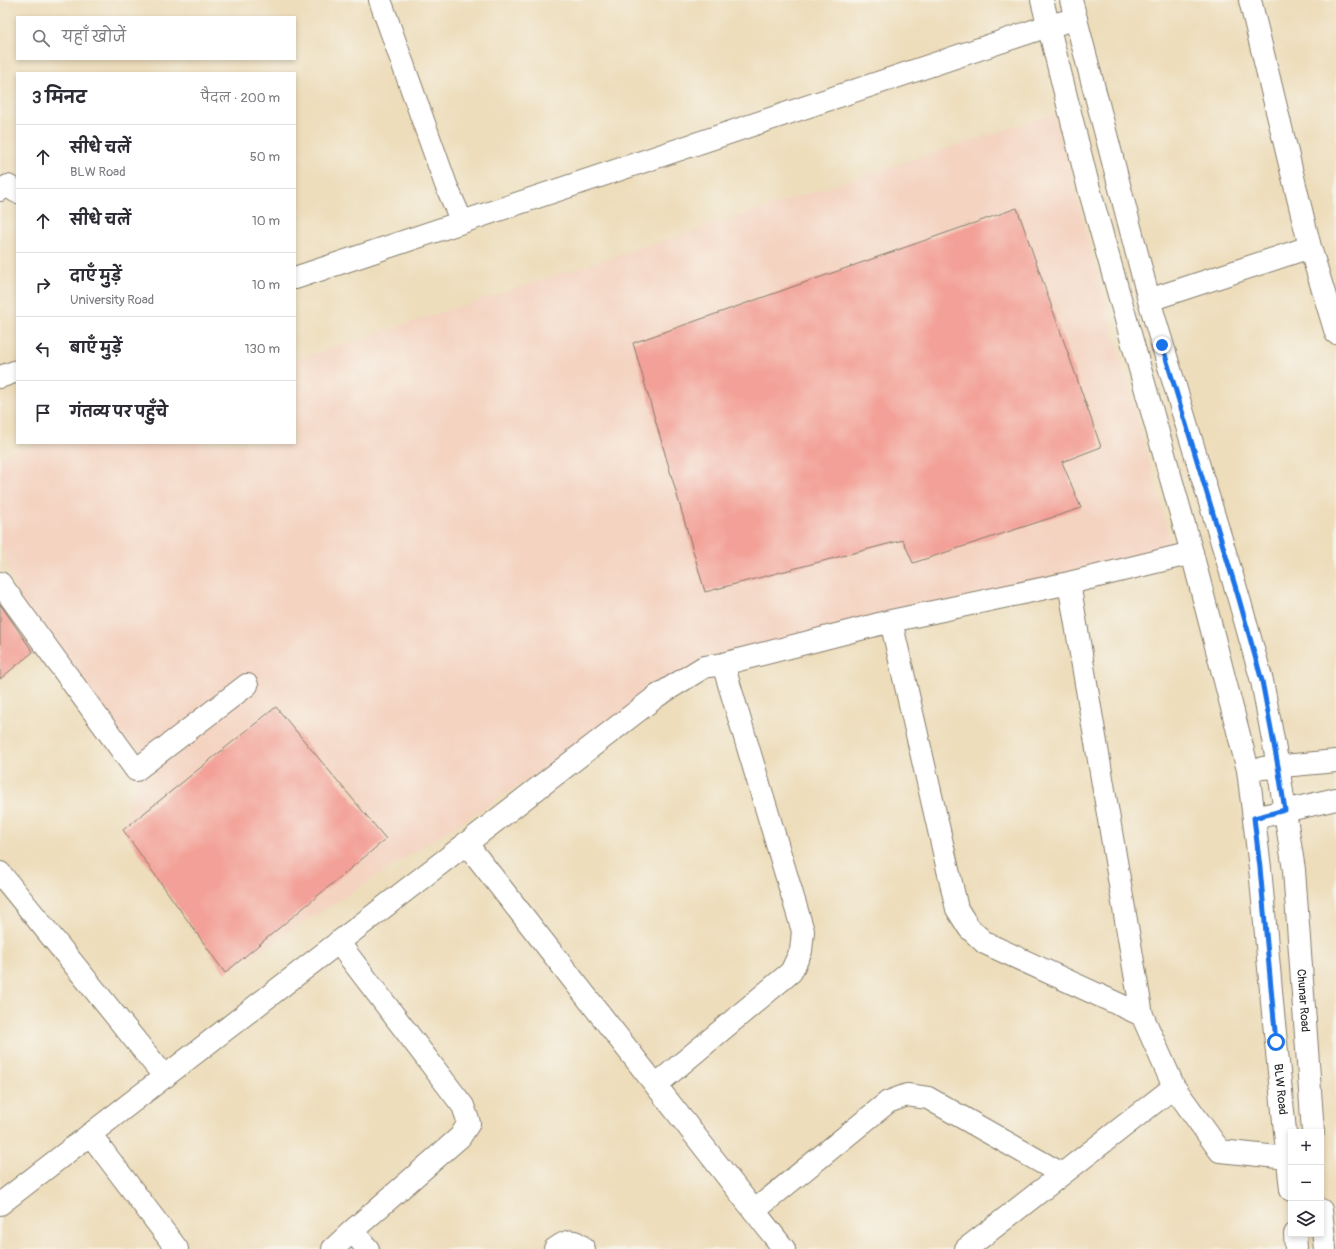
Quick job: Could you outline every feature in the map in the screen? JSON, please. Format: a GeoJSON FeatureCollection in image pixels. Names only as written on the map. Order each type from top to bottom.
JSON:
{"type":"FeatureCollection","features":[{"type":"Feature","properties":{"kind":"street"},"geometry":{"type":"LineString","coordinates":[[380,0],[446,185],[462,222]]}},
{"type":"Feature","properties":{"kind":"street","name":"BLW Road"},"geometry":{"type":"LineString","coordinates":[[1042,0],[1090,192],[1192,553],[1248,770],[1260,868],[1288,1158]]}},
{"type":"Feature","properties":{"kind":"street"},"geometry":{"type":"LineString","coordinates":[[1250,0],[1310,247],[1336,333]]}},
{"type":"Feature","properties":{"kind":"street"},"geometry":{"type":"LineString","coordinates":[[296,278],[1048,26],[1073,10]]}},
{"type":"Feature","properties":{"kind":"street","name":"Chunar Road"},"geometry":{"type":"LineString","coordinates":[[1073,10],[1149,300],[1239,599],[1262,681],[1278,766],[1294,870],[1313,1129]]}},
{"type":"Feature","properties":{"kind":"street"},"geometry":{"type":"LineString","coordinates":[[0,190],[8,186],[16,191]]}},
{"type":"Feature","properties":{"kind":"street"},"geometry":{"type":"LineString","coordinates":[[1149,300],[1310,247]]}},
{"type":"Feature","properties":{"kind":"street"},"geometry":{"type":"LineString","coordinates":[[0,377],[16,371]]}},
{"type":"Feature","properties":{"kind":"street"},"geometry":{"type":"LineString","coordinates":[[3,1197],[165,1077],[657,696],[704,667],[724,664],[891,621],[1069,583],[1192,553]]}},
{"type":"Feature","properties":{"kind":"street"},"geometry":{"type":"LineString","coordinates":[[0,583],[136,770],[247,685]]}},
{"type":"Feature","properties":{"kind":"street"},"geometry":{"type":"LineString","coordinates":[[1069,583],[1142,1015],[1174,1087],[1220,1151],[1288,1158]]}},
{"type":"Feature","properties":{"kind":"street"},"geometry":{"type":"LineString","coordinates":[[891,621],[957,910],[969,928],[985,943],[1142,1015]]}},
{"type":"Feature","properties":{"kind":"street"},"geometry":{"type":"LineString","coordinates":[[656,1085],[791,972],[801,951],[802,931],[724,664]]}},
{"type":"Feature","properties":{"kind":"street"},"geometry":{"type":"LineString","coordinates":[[1248,770],[1336,761]]}},
{"type":"Feature","properties":{"kind":"street"},"geometry":{"type":"LineString","coordinates":[[1254,818],[1336,799]]}},
{"type":"Feature","properties":{"kind":"street"},"geometry":{"type":"LineString","coordinates":[[466,843],[784,1249]]}},
{"type":"Feature","properties":{"kind":"street"},"geometry":{"type":"LineString","coordinates":[[0,873],[165,1077]]}},
{"type":"Feature","properties":{"kind":"street"},"geometry":{"type":"LineString","coordinates":[[333,1249],[352,1230],[460,1137],[469,1123],[463,1106],[338,942]]}},
{"type":"Feature","properties":{"kind":"street"},"geometry":{"type":"LineString","coordinates":[[966,1249],[1174,1087]]}},
{"type":"Feature","properties":{"kind":"street"},"geometry":{"type":"LineString","coordinates":[[754,1211],[888,1102],[907,1096],[928,1098],[1062,1174]]}},
{"type":"Feature","properties":{"kind":"street"},"geometry":{"type":"LineString","coordinates":[[90,1134],[177,1249]]}},
{"type":"Feature","properties":{"kind":"street"},"geometry":{"type":"LineString","coordinates":[[352,1230],[368,1249]]}},
{"type":"Feature","properties":{"kind":"street"},"geometry":{"type":"LineString","coordinates":[[1295,1237],[1296,1249]]}},
{"type":"Feature","properties":{"kind":"street"},"geometry":{"type":"LineString","coordinates":[[1324,1237],[1325,1249]]}},
{"type":"Feature","properties":{"kind":"street"},"geometry":{"type":"LineString","coordinates":[[555,1249],[563,1243],[572,1241],[579,1243],[584,1249]]}},
{"type":"Feature","properties":{"kind":"shaded area"},"geometry":{"type":"Polygon","coordinates":[[[1054,114],[1172,546],[704,667],[225,973],[123,830],[136,769],[33,652],[0,541],[0,456],[36,444],[296,444],[296,360],[1054,114]]]}},
{"type":"Feature","properties":{"kind":"building"},"geometry":{"type":"Polygon","coordinates":[[[1017,208],[1101,447],[1062,462],[1081,508],[913,563],[903,540],[705,592],[633,343],[1017,208]]]}},
{"type":"Feature","properties":{"kind":"building"},"geometry":{"type":"Polygon","coordinates":[[[0,604],[33,652],[0,679],[0,604]]]}},
{"type":"Feature","properties":{"kind":"building"},"geometry":{"type":"Polygon","coordinates":[[[276,707],[386,839],[225,973],[123,830],[276,707]]]}},
{"type":"Feature","properties":{"kind":"route"},"geometry":{"type":"LineString","coordinates":[[1162,345],[1239,599],[1262,681],[1278,766],[1285,810],[1254,818],[1276,1042]]}}]}
